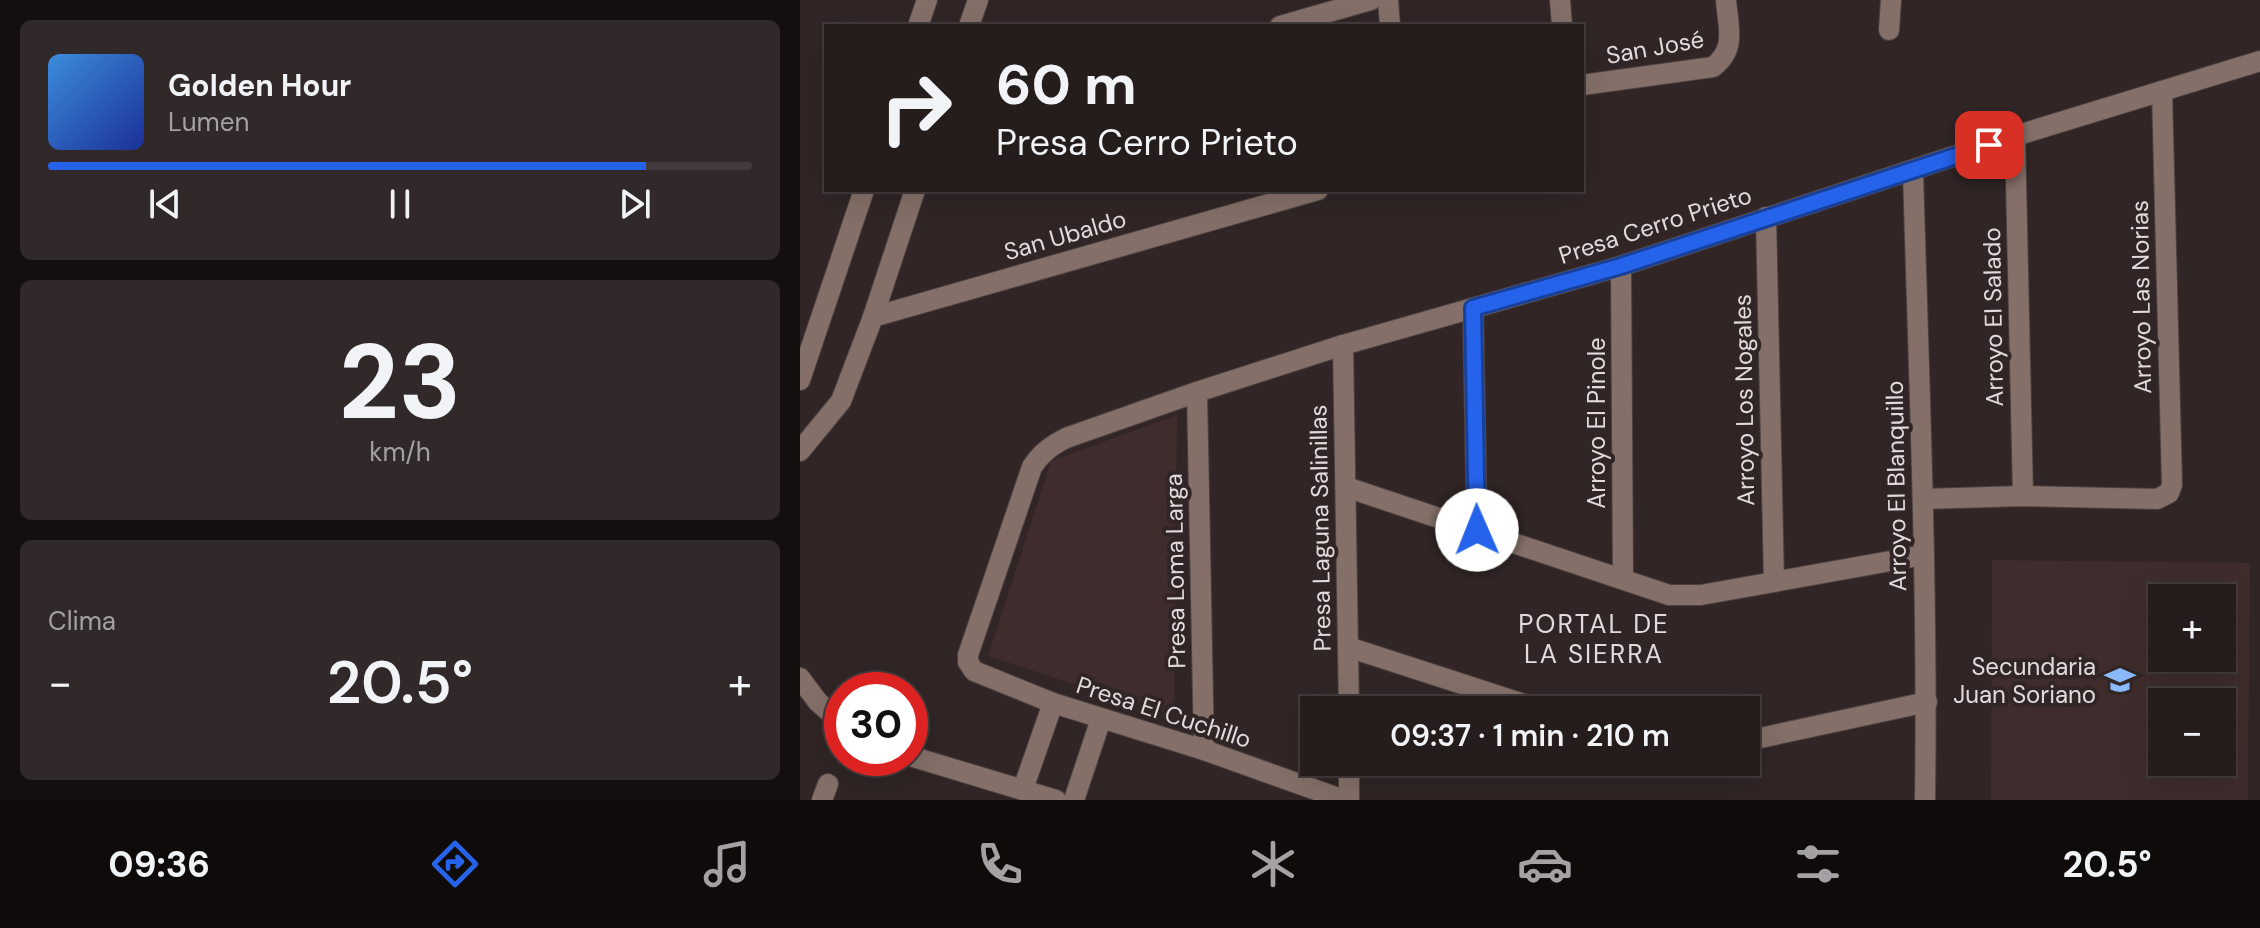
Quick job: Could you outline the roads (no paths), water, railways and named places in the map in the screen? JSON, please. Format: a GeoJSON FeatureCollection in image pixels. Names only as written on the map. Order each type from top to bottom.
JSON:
{"type":"FeatureCollection","features":[{"type":"Feature","properties":{"kind":"street"},"geometry":{"type":"LineString","coordinates":[[919,24],[927,0]]}},
{"type":"Feature","properties":{"kind":"street"},"geometry":{"type":"LineString","coordinates":[[970,24],[978,0]]}},
{"type":"Feature","properties":{"kind":"street"},"geometry":{"type":"LineString","coordinates":[[1287,24],[1371,0]]}},
{"type":"Feature","properties":{"kind":"street"},"geometry":{"type":"LineString","coordinates":[[1388,0],[1390,24]]}},
{"type":"Feature","properties":{"kind":"street"},"geometry":{"type":"LineString","coordinates":[[1560,0],[1562,24]]}},
{"type":"Feature","properties":{"kind":"street","name":"San José"},"geometry":{"type":"LineString","coordinates":[[1584,85],[1713,67],[1723,59],[1730,45],[1726,0]]}},
{"type":"Feature","properties":{"kind":"street"},"geometry":{"type":"LineString","coordinates":[[1889,30],[1891,0]]}},
{"type":"Feature","properties":{"kind":"street","name":"Presa Cerro Prieto"},"geometry":{"type":"LineString","coordinates":[[971,667],[968,655],[1032,467],[1050,446],[1066,438],[1343,345],[1621,266],[2015,136],[2260,61]]}},
{"type":"Feature","properties":{"kind":"street","name":"Arroyo Las Norias"},"geometry":{"type":"LineString","coordinates":[[2023,496],[2163,497],[2172,485],[2162,91]]}},
{"type":"Feature","properties":{"kind":"street","name":"Arroyo El Salado"},"geometry":{"type":"LineString","coordinates":[[2015,136],[2023,496]]}},
{"type":"Feature","properties":{"kind":"street","name":"Arroyo El Blanquillo"},"geometry":{"type":"LineString","coordinates":[[1913,171],[1927,702],[1925,800]]}},
{"type":"Feature","properties":{"kind":"street"},"geometry":{"type":"LineString","coordinates":[[800,380],[863,192]]}},
{"type":"Feature","properties":{"kind":"street"},"geometry":{"type":"LineString","coordinates":[[800,451],[841,401],[914,192]]}},
{"type":"Feature","properties":{"kind":"street","name":"San Ubaldo"},"geometry":{"type":"LineString","coordinates":[[873,317],[1311,192]]}},
{"type":"Feature","properties":{"kind":"street","name":"Arroyo Los Nogales"},"geometry":{"type":"LineString","coordinates":[[1766,217],[1774,582]]}},
{"type":"Feature","properties":{"kind":"street","name":"Arroyo El Pinole"},"geometry":{"type":"LineString","coordinates":[[1621,266],[1623,579]]}},
{"type":"Feature","properties":{"kind":"street"},"geometry":{"type":"LineString","coordinates":[[1473,308],[1477,530]]}},
{"type":"Feature","properties":{"kind":"street","name":"Presa Laguna Salinillas"},"geometry":{"type":"LineString","coordinates":[[1343,345],[1349,696]]}},
{"type":"Feature","properties":{"kind":"street","name":"Presa Loma Larga"},"geometry":{"type":"LineString","coordinates":[[1197,392],[1204,750]]}},
{"type":"Feature","properties":{"kind":"street"},"geometry":{"type":"LineString","coordinates":[[1346,487],[1669,595],[1701,595],[1924,555]]}},
{"type":"Feature","properties":{"kind":"street"},"geometry":{"type":"LineString","coordinates":[[1923,499],[2023,496]]}},
{"type":"Feature","properties":{"kind":"street"},"geometry":{"type":"LineString","coordinates":[[1348,647],[1499,696]]}},
{"type":"Feature","properties":{"kind":"street","name":"Presa El Cuchillo"},"geometry":{"type":"LineString","coordinates":[[971,667],[974,671],[1053,703],[1204,750],[1346,800]]}},
{"type":"Feature","properties":{"kind":"street"},"geometry":{"type":"LineString","coordinates":[[800,678],[824,707]]}},
{"type":"Feature","properties":{"kind":"street"},"geometry":{"type":"LineString","coordinates":[[1760,738],[1927,702]]}},
{"type":"Feature","properties":{"kind":"street"},"geometry":{"type":"LineString","coordinates":[[1023,789],[1053,703]]}},
{"type":"Feature","properties":{"kind":"street"},"geometry":{"type":"LineString","coordinates":[[1074,800],[1101,719]]}},
{"type":"Feature","properties":{"kind":"street"},"geometry":{"type":"LineString","coordinates":[[928,761],[1056,800]]}},
{"type":"Feature","properties":{"kind":"street"},"geometry":{"type":"LineString","coordinates":[[1346,800],[1348,776]]}},
{"type":"Feature","properties":{"kind":"place","name":"Secundaria Juan Soriano"},"geometry":{"type":"Point","coordinates":[2120,680]}},
{"type":"Feature","properties":{"kind":"district","name":"PORTAL DE LA SIERRA"},"geometry":{"type":"Point","coordinates":[1594,639]}}]}
